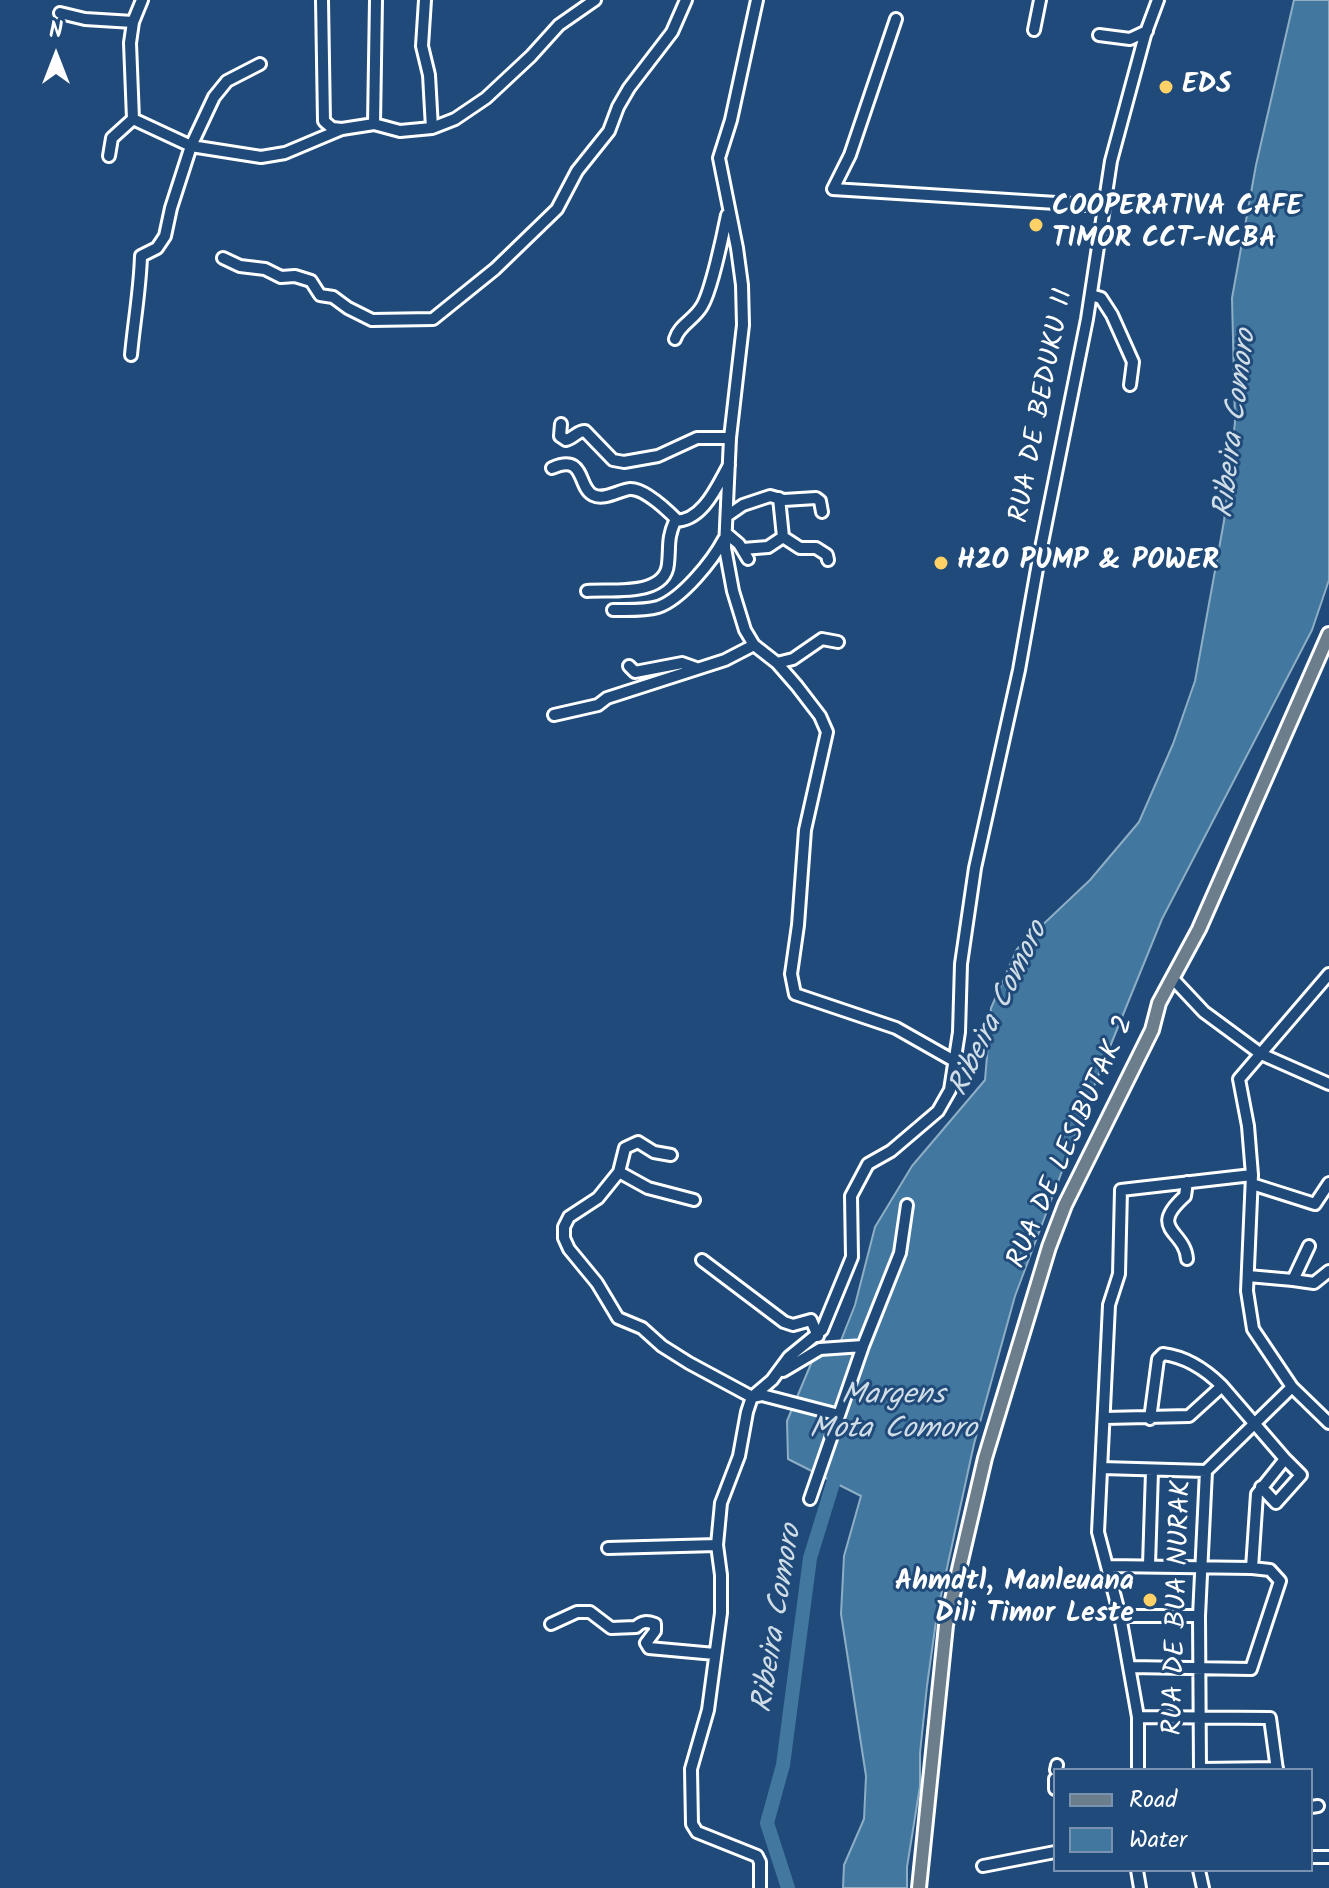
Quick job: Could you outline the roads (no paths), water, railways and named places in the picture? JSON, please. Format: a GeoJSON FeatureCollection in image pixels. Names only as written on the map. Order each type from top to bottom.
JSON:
{"type":"FeatureCollection","features":[{"type":"Feature","properties":{"kind":"main road","name":"RUA DE LESIBUTAK 2"},"geometry":{"type":"LineString","coordinates":[[919,1888],[946,1625],[989,1443],[1035,1287],[1065,1205],[1152,1030],[1159,1003],[1199,929],[1329,634]]}},
{"type":"Feature","properties":{"kind":"street"},"geometry":{"type":"LineString","coordinates":[[133,119],[130,43],[133,22],[142,0]]}},
{"type":"Feature","properties":{"kind":"street"},"geometry":{"type":"LineString","coordinates":[[322,0],[324,121],[332,128],[342,129]]}},
{"type":"Feature","properties":{"kind":"street"},"geometry":{"type":"LineString","coordinates":[[374,124],[376,0]]}},
{"type":"Feature","properties":{"kind":"street"},"geometry":{"type":"LineString","coordinates":[[425,0],[422,46],[429,75],[432,128]]}},
{"type":"Feature","properties":{"kind":"street"},"geometry":{"type":"LineString","coordinates":[[133,119],[191,146],[261,157],[285,153],[342,129],[374,124],[400,131],[432,128],[455,119],[486,98],[559,25],[595,0]]}},
{"type":"Feature","properties":{"kind":"street"},"geometry":{"type":"LineString","coordinates":[[223,258],[240,266],[265,269],[281,277],[295,276],[311,281],[320,295],[333,297],[372,320],[433,319],[495,269],[557,209],[577,171],[609,131],[629,88],[672,32],[686,0]]}},
{"type":"Feature","properties":{"kind":"street"},"geometry":{"type":"LineString","coordinates":[[757,0],[731,120],[719,158],[742,285],[743,325],[730,438],[725,548],[733,591],[745,630],[754,645],[777,663],[820,716],[827,732],[805,830],[791,974],[795,994],[896,1028],[956,1062]]}},
{"type":"Feature","properties":{"kind":"street"},"geometry":{"type":"LineString","coordinates":[[1034,30],[1040,0]]}},
{"type":"Feature","properties":{"kind":"street","name":"RUA DE BEDUKU II"},"geometry":{"type":"LineString","coordinates":[[818,1336],[852,1257],[851,1196],[861,1176],[868,1164],[891,1151],[938,1111],[950,1090],[956,1062],[961,964],[975,868],[1019,670],[1091,295],[1111,161],[1158,0]]}},
{"type":"Feature","properties":{"kind":"street"},"geometry":{"type":"LineString","coordinates":[[60,13],[85,19],[133,22]]}},
{"type":"Feature","properties":{"kind":"street"},"geometry":{"type":"LineString","coordinates":[[896,19],[850,155],[833,189],[1104,206]]}},
{"type":"Feature","properties":{"kind":"street"},"geometry":{"type":"LineString","coordinates":[[1099,35],[1130,39],[1147,31]]}},
{"type":"Feature","properties":{"kind":"street"},"geometry":{"type":"LineString","coordinates":[[131,355],[141,256],[157,248],[165,236],[191,146],[214,97],[227,81],[260,64]]}},
{"type":"Feature","properties":{"kind":"street"},"geometry":{"type":"LineString","coordinates":[[109,156],[112,138],[133,119]]}},
{"type":"Feature","properties":{"kind":"street"},"geometry":{"type":"LineString","coordinates":[[675,339],[678,330],[700,310],[707,297],[728,210]]}},
{"type":"Feature","properties":{"kind":"street"},"geometry":{"type":"LineString","coordinates":[[1091,295],[1101,298],[1112,315],[1133,362],[1130,385]]}},
{"type":"Feature","properties":{"kind":"street"},"geometry":{"type":"LineString","coordinates":[[561,424],[560,436],[566,440],[585,431],[613,460],[624,462],[658,456],[697,438],[730,438]]}},
{"type":"Feature","properties":{"kind":"street"},"geometry":{"type":"LineString","coordinates":[[675,521],[685,520],[707,503],[730,464]]}},
{"type":"Feature","properties":{"kind":"street"},"geometry":{"type":"LineString","coordinates":[[552,468],[576,467],[589,493],[594,496],[617,494],[630,489],[639,491],[677,520],[668,540],[668,568],[658,584],[646,588],[587,591]]}},
{"type":"Feature","properties":{"kind":"street"},"geometry":{"type":"LineString","coordinates":[[727,516],[754,500],[773,495],[779,498],[816,498],[820,501],[822,512]]}},
{"type":"Feature","properties":{"kind":"street"},"geometry":{"type":"LineString","coordinates":[[779,498],[783,537]]}},
{"type":"Feature","properties":{"kind":"street"},"geometry":{"type":"LineString","coordinates":[[725,535],[745,554],[768,547],[783,537]]}},
{"type":"Feature","properties":{"kind":"street"},"geometry":{"type":"LineString","coordinates":[[613,610],[654,608],[665,604],[709,565],[725,535]]}},
{"type":"Feature","properties":{"kind":"street"},"geometry":{"type":"LineString","coordinates":[[783,537],[800,548],[816,548],[827,555],[828,560]]}},
{"type":"Feature","properties":{"kind":"street"},"geometry":{"type":"LineString","coordinates":[[777,663],[793,659],[822,639],[838,642]]}},
{"type":"Feature","properties":{"kind":"street"},"geometry":{"type":"LineString","coordinates":[[554,715],[598,705],[607,698],[731,658],[754,645]]}},
{"type":"Feature","properties":{"kind":"street"},"geometry":{"type":"LineString","coordinates":[[629,666],[635,672],[682,663],[696,668]]}},
{"type":"Feature","properties":{"kind":"street"},"geometry":{"type":"LineString","coordinates":[[1329,974],[1239,1079],[1248,1126],[1252,1180],[1247,1291],[1253,1329],[1292,1387],[1329,1423]]}},
{"type":"Feature","properties":{"kind":"street"},"geometry":{"type":"LineString","coordinates":[[1174,980],[1204,1012],[1261,1054],[1329,1084]]}},
{"type":"Feature","properties":{"kind":"street"},"geometry":{"type":"LineString","coordinates":[[671,1155],[654,1152],[638,1142],[625,1148],[619,1172],[598,1198],[569,1217],[564,1238],[569,1249],[597,1283],[618,1318],[642,1328],[676,1355],[752,1397],[762,1395],[839,1415]]}},
{"type":"Feature","properties":{"kind":"street"},"geometry":{"type":"LineString","coordinates":[[619,1172],[648,1188],[694,1200]]}},
{"type":"Feature","properties":{"kind":"street"},"geometry":{"type":"LineString","coordinates":[[1138,1768],[1138,1717],[1120,1616],[1098,1532],[1109,1305],[1119,1274],[1121,1190],[1187,1182],[1252,1180],[1315,1204],[1329,1183]]}},
{"type":"Feature","properties":{"kind":"street"},"geometry":{"type":"LineString","coordinates":[[1187,1182],[1185,1196],[1170,1215],[1169,1230],[1178,1238],[1187,1259]]}},
{"type":"Feature","properties":{"kind":"street"},"geometry":{"type":"LineString","coordinates":[[810,1499],[863,1346],[900,1253],[907,1205]]}},
{"type":"Feature","properties":{"kind":"street"},"geometry":{"type":"LineString","coordinates":[[1293,1280],[1309,1246]]}},
{"type":"Feature","properties":{"kind":"street"},"geometry":{"type":"LineString","coordinates":[[702,1260],[784,1322],[793,1325],[811,1320],[818,1336],[789,1357],[772,1380]]}},
{"type":"Feature","properties":{"kind":"street"},"geometry":{"type":"LineString","coordinates":[[1248,1276],[1314,1283],[1329,1271]]}},
{"type":"Feature","properties":{"kind":"street"},"geometry":{"type":"LineString","coordinates":[[760,1888],[760,1862],[757,1856],[697,1832],[692,1824],[691,1769],[708,1710],[721,1613],[717,1545],[721,1503],[739,1456],[752,1397],[797,1361],[820,1349],[863,1346]]}},
{"type":"Feature","properties":{"kind":"street"},"geometry":{"type":"LineString","coordinates":[[1150,1419],[1158,1359],[1163,1354],[1182,1358],[1207,1371],[1301,1475],[1276,1503],[1261,1487]]}},
{"type":"Feature","properties":{"kind":"street"},"geometry":{"type":"LineString","coordinates":[[1105,1418],[1189,1416],[1222,1386]]}},
{"type":"Feature","properties":{"kind":"street","name":"RUA DE BUA NURAK"},"geometry":{"type":"LineString","coordinates":[[1200,1768],[1199,1616],[1206,1471],[1292,1387]]}},
{"type":"Feature","properties":{"kind":"street"},"geometry":{"type":"LineString","coordinates":[[1252,1568],[1257,1494],[1285,1459]]}},
{"type":"Feature","properties":{"kind":"street"},"geometry":{"type":"LineString","coordinates":[[1102,1468],[1206,1471]]}},
{"type":"Feature","properties":{"kind":"street"},"geometry":{"type":"LineString","coordinates":[[1149,1565],[1152,1471]]}},
{"type":"Feature","properties":{"kind":"street"},"geometry":{"type":"LineString","coordinates":[[608,1548],[717,1545]]}},
{"type":"Feature","properties":{"kind":"street"},"geometry":{"type":"LineString","coordinates":[[1107,1566],[1252,1568],[1270,1570],[1280,1581],[1251,1669],[1129,1667]]}},
{"type":"Feature","properties":{"kind":"street"},"geometry":{"type":"LineString","coordinates":[[551,1624],[577,1612],[590,1612],[611,1628],[636,1627],[640,1622],[648,1621],[655,1624],[655,1631],[646,1643],[649,1648],[715,1654]]}},
{"type":"Feature","properties":{"kind":"street"},"geometry":{"type":"LineString","coordinates":[[1120,1616],[1199,1616]]}},
{"type":"Feature","properties":{"kind":"street"},"geometry":{"type":"LineString","coordinates":[[1138,1717],[1270,1718],[1277,1768]]}},
{"type":"Feature","properties":{"kind":"street"},"geometry":{"type":"LineString","coordinates":[[983,1866],[1053,1852]]}},
{"type":"Feature","properties":{"kind":"water","name":"Margens Mota Comoro"},"geometry":{"type":"Polygon","coordinates":[[[1294,0],[1329,0],[1329,580],[1312,630],[1162,919],[1096,1081],[1015,1296],[974,1444],[937,1614],[907,1888],[843,1888],[844,1865],[864,1819],[866,1776],[841,1614],[844,1556],[861,1496],[788,1459],[787,1421],[813,1359],[838,1348],[855,1305],[875,1227],[912,1166],[985,1080],[991,1008],[1017,949],[1090,880],[1139,822],[1173,744],[1195,681],[1224,521],[1235,422],[1232,298],[1256,165],[1294,0]]]}},
{"type":"Feature","properties":{"kind":"waterway","name":"Ribeira Comoro"},"geometry":{"type":"LineString","coordinates":[[788,1888],[767,1823],[783,1765],[810,1558],[835,1477],[842,1465]]}},
{"type":"Feature","properties":{"kind":"place","name":"EDS"},"geometry":{"type":"Point","coordinates":[1166,87]}},
{"type":"Feature","properties":{"kind":"place","name":"COOPERATIVA CAFE TIMOR CCT-NCBA"},"geometry":{"type":"Point","coordinates":[1036,225]}},
{"type":"Feature","properties":{"kind":"place","name":"H2O PUMP & POWER"},"geometry":{"type":"Point","coordinates":[941,563]}},
{"type":"Feature","properties":{"kind":"place","name":"Ahmdtl, Manleuana Dili Timor Leste"},"geometry":{"type":"Point","coordinates":[1150,1600]}}]}
